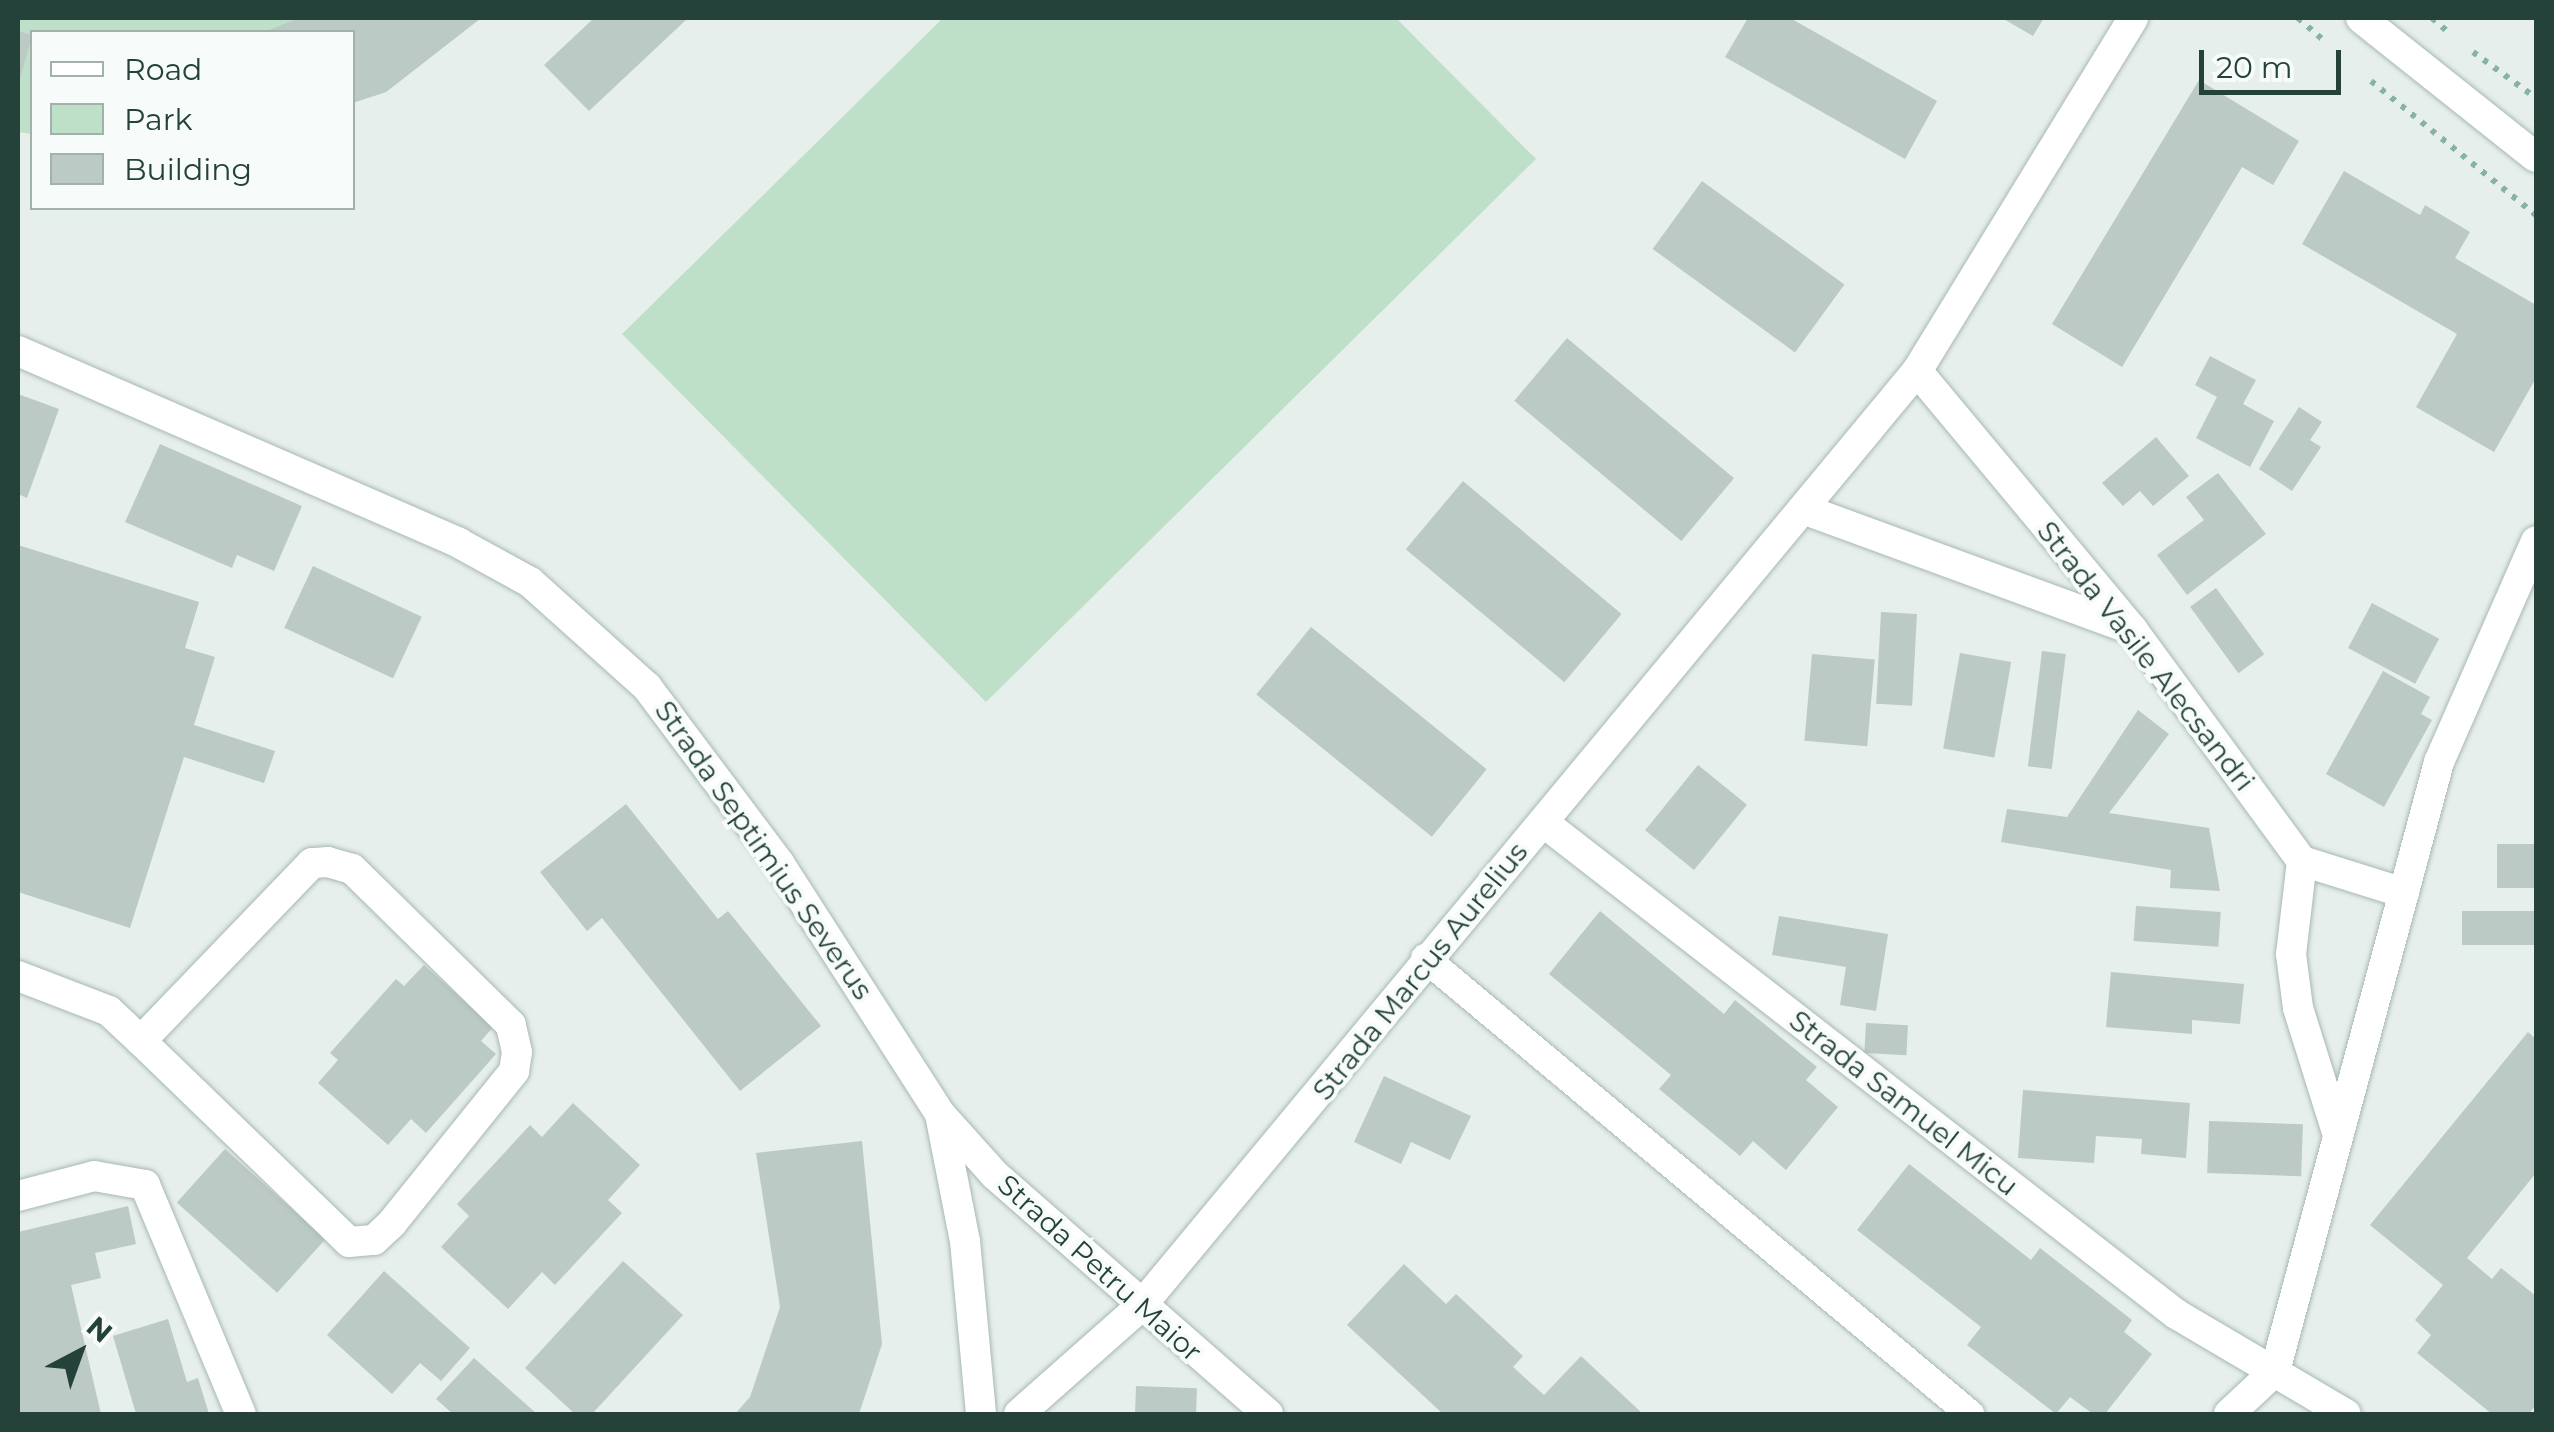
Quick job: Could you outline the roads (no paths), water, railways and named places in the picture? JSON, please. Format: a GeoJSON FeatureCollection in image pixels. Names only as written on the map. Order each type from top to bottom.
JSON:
{"type":"FeatureCollection","features":[{"type":"Feature","properties":{"kind":"street"},"geometry":{"type":"LineString","coordinates":[[2132,629],[1803,509],[1917,371],[2133,18]]}},
{"type":"Feature","properties":{"kind":"street"},"geometry":{"type":"LineString","coordinates":[[2360,18],[2536,157]]}},
{"type":"Feature","properties":{"kind":"street","name":"Strada Septimius Severus"},"geometry":{"type":"LineString","coordinates":[[18,352],[459,543],[530,582],[598,637],[708,760],[940,1114],[965,1241],[981,1414]]}},
{"type":"Feature","properties":{"kind":"street","name":"Strada Vasile Alecsandri"},"geometry":{"type":"LineString","coordinates":[[1917,371],[2132,629],[2302,861]]}},
{"type":"Feature","properties":{"kind":"street","name":"Strada Marcus Aurelius"},"geometry":{"type":"LineString","coordinates":[[1019,1414],[1141,1306],[1386,1014],[1425,958],[1803,509]]}},
{"type":"Feature","properties":{"kind":"street"},"geometry":{"type":"LineString","coordinates":[[2229,1414],[2274,1371],[2439,762],[2536,541]]}},
{"type":"Feature","properties":{"kind":"street","name":"Strada Samuel Micu"},"geometry":{"type":"LineString","coordinates":[[1543,822],[2176,1314],[2274,1371]]}},
{"type":"Feature","properties":{"kind":"street"},"geometry":{"type":"LineString","coordinates":[[2338,1138],[2298,1008],[2291,954],[2302,861],[2404,893]]}},
{"type":"Feature","properties":{"kind":"street"},"geometry":{"type":"LineString","coordinates":[[18,976],[110,1011],[141,1041],[349,1242],[374,1240],[392,1222],[514,1072],[517,1052],[511,1026],[352,869],[328,862],[312,863],[141,1041]]}},
{"type":"Feature","properties":{"kind":"street","name":"Strada Petru Maior"},"geometry":{"type":"LineString","coordinates":[[940,1114],[995,1175],[1268,1414]]}},
{"type":"Feature","properties":{"kind":"street"},"geometry":{"type":"LineString","coordinates":[[18,1196],[94,1176],[145,1185],[241,1414]]}},
{"type":"Feature","properties":{"kind":"street"},"geometry":{"type":"LineString","coordinates":[[2274,1371],[2346,1414]]}},
{"type":"Feature","properties":{"kind":"lane"},"geometry":{"type":"LineString","coordinates":[[1425,958],[1970,1414]]}}]}
